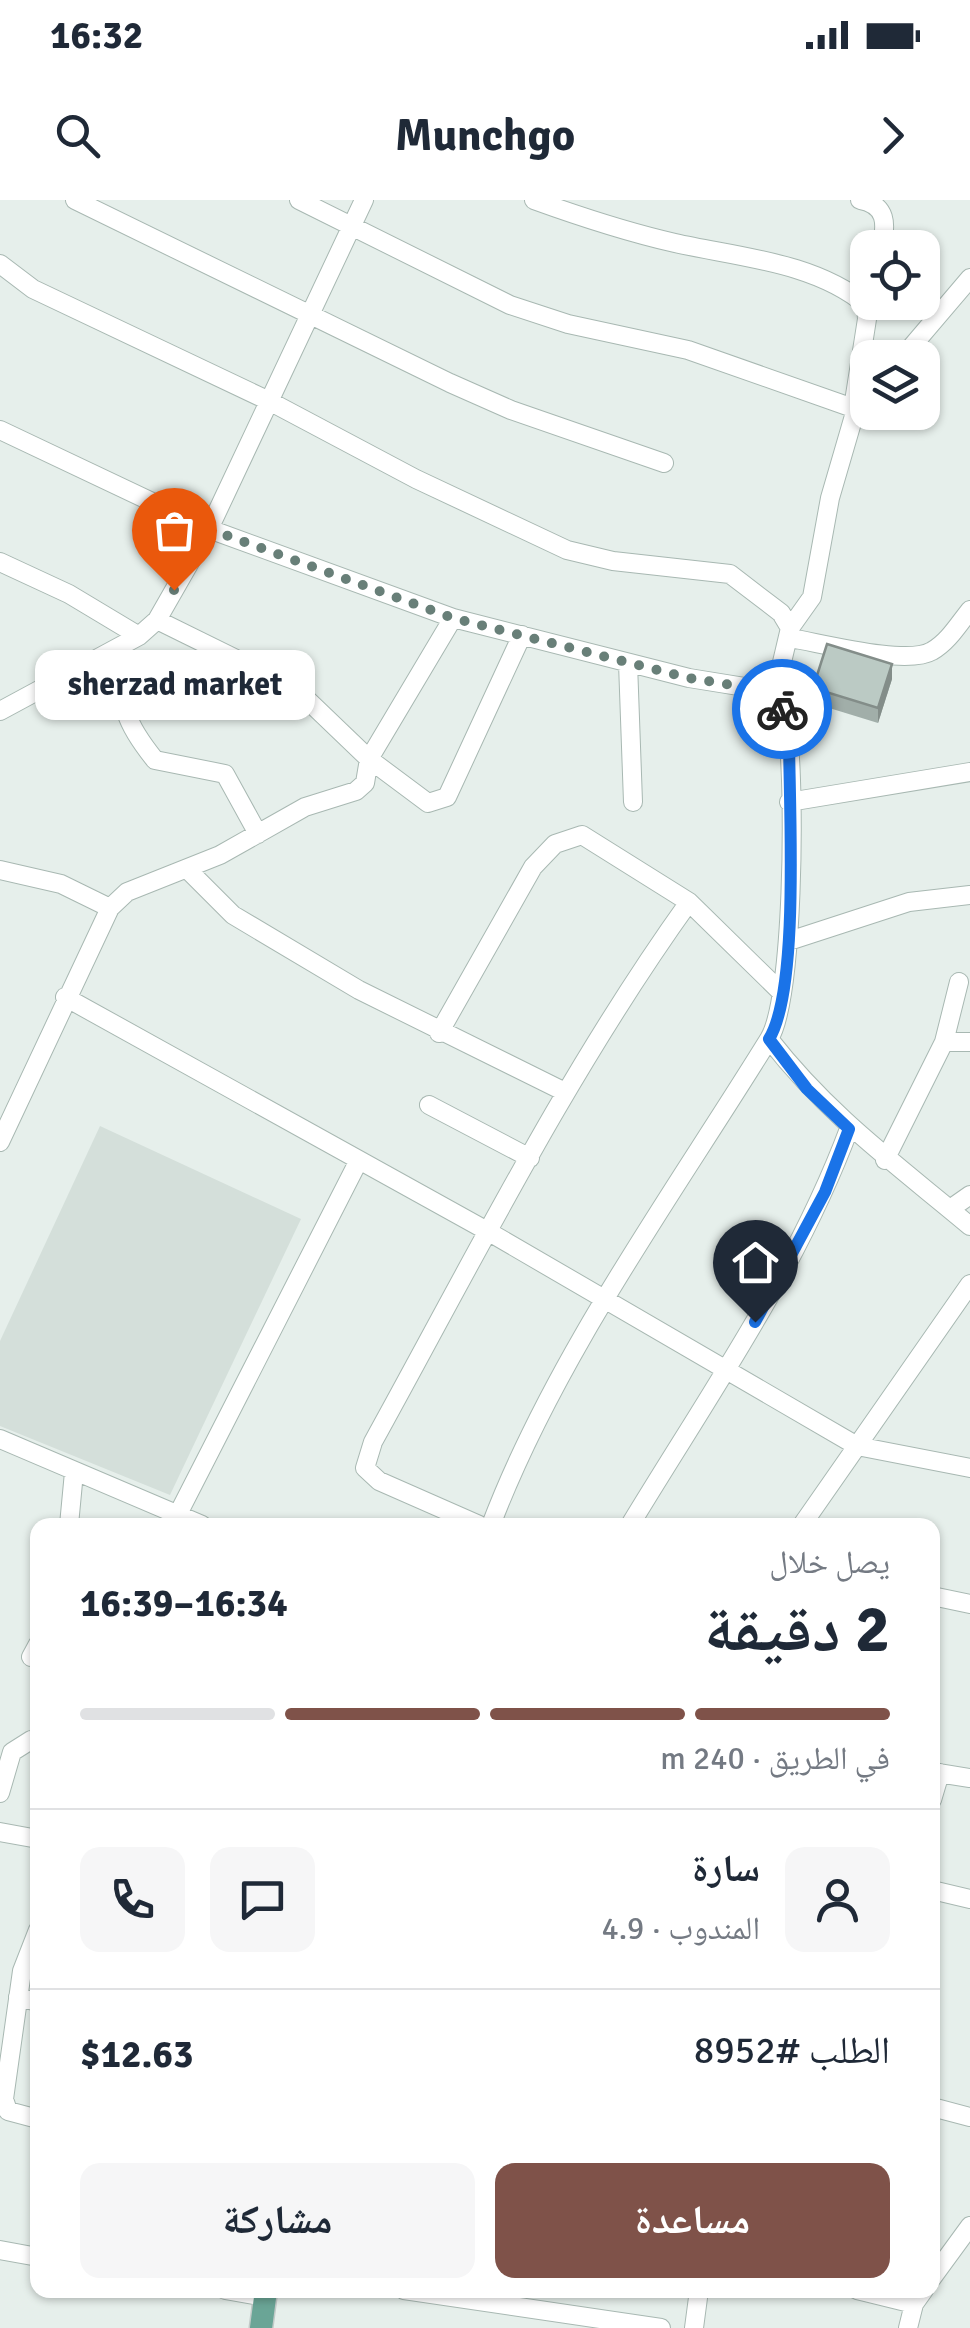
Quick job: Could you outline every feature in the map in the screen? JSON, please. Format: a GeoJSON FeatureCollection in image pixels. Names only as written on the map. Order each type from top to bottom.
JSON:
{"type":"FeatureCollection","features":[{"type":"Feature","properties":{"kind":"main road"},"geometry":{"type":"LineString","coordinates":[[261,2328],[265,2298]]}},
{"type":"Feature","properties":{"kind":"street"},"geometry":{"type":"LineString","coordinates":[[75,200],[512,410],[664,463]]}},
{"type":"Feature","properties":{"kind":"street"},"geometry":{"type":"LineString","coordinates":[[299,200],[510,306],[568,324],[688,350],[850,407]]}},
{"type":"Feature","properties":{"kind":"street"},"geometry":{"type":"LineString","coordinates":[[0,711],[139,636],[157,620],[209,529],[364,200]]}},
{"type":"Feature","properties":{"kind":"street"},"geometry":{"type":"LineString","coordinates":[[534,200],[613,228],[748,257],[824,280],[850,293]]}},
{"type":"Feature","properties":{"kind":"street"},"geometry":{"type":"LineString","coordinates":[[860,200],[870,202],[883,213],[886,230]]}},
{"type":"Feature","properties":{"kind":"street"},"geometry":{"type":"LineString","coordinates":[[0,264],[33,289],[269,400],[416,479],[567,550],[613,561],[730,574],[780,613],[790,633]]}},
{"type":"Feature","properties":{"kind":"street"},"geometry":{"type":"LineString","coordinates":[[917,340],[970,278]]}},
{"type":"Feature","properties":{"kind":"street"},"geometry":{"type":"LineString","coordinates":[[494,1518],[526,1440],[779,1023],[789,940],[789,737],[774,692],[790,633],[812,597],[850,422]]}},
{"type":"Feature","properties":{"kind":"street"},"geometry":{"type":"LineString","coordinates":[[0,430],[209,529],[453,618],[628,663],[774,692]]}},
{"type":"Feature","properties":{"kind":"street"},"geometry":{"type":"LineString","coordinates":[[0,562],[69,594],[139,636]]}},
{"type":"Feature","properties":{"kind":"street"},"geometry":{"type":"LineString","coordinates":[[790,633],[904,656],[928,654],[944,642],[970,610]]}},
{"type":"Feature","properties":{"kind":"street"},"geometry":{"type":"LineString","coordinates":[[0,1142],[110,908],[127,892],[186,869],[304,807],[356,792],[366,782],[369,759],[453,618]]}},
{"type":"Feature","properties":{"kind":"street"},"geometry":{"type":"LineString","coordinates":[[157,620],[295,688],[369,759],[428,803],[446,797],[522,635]]}},
{"type":"Feature","properties":{"kind":"street"},"geometry":{"type":"LineString","coordinates":[[121,646],[124,716],[128,727],[155,760],[225,774],[258,834]]}},
{"type":"Feature","properties":{"kind":"street"},"geometry":{"type":"LineString","coordinates":[[628,663],[633,802]]}},
{"type":"Feature","properties":{"kind":"street"},"geometry":{"type":"LineString","coordinates":[[788,802],[970,772]]}},
{"type":"Feature","properties":{"kind":"street"},"geometry":{"type":"LineString","coordinates":[[439,1033],[532,867],[555,844],[582,835],[689,902],[782,992]]}},
{"type":"Feature","properties":{"kind":"street"},"geometry":{"type":"LineString","coordinates":[[186,869],[233,915],[439,1033],[563,1091]]}},
{"type":"Feature","properties":{"kind":"street"},"geometry":{"type":"LineString","coordinates":[[1,873],[61,884],[110,908]]}},
{"type":"Feature","properties":{"kind":"street"},"geometry":{"type":"LineString","coordinates":[[789,940],[909,902],[970,895]]}},
{"type":"Feature","properties":{"kind":"street"},"geometry":{"type":"LineString","coordinates":[[463,1518],[379,1481],[365,1468],[373,1442],[563,1091],[625,990],[689,902]]}},
{"type":"Feature","properties":{"kind":"street"},"geometry":{"type":"LineString","coordinates":[[885,1160],[944,1042],[959,982]]}},
{"type":"Feature","properties":{"kind":"street"},"geometry":{"type":"LineString","coordinates":[[65,998],[489,1232],[858,1446],[970,1468]]}},
{"type":"Feature","properties":{"kind":"street"},"geometry":{"type":"LineString","coordinates":[[769,1039],[807,1089],[849,1129],[970,1226]]}},
{"type":"Feature","properties":{"kind":"street"},"geometry":{"type":"LineString","coordinates":[[944,1042],[970,1042]]}},
{"type":"Feature","properties":{"kind":"street"},"geometry":{"type":"LineString","coordinates":[[429,1105],[530,1158]]}},
{"type":"Feature","properties":{"kind":"street"},"geometry":{"type":"LineString","coordinates":[[634,1518],[769,1300],[817,1207],[849,1129]]}},
{"type":"Feature","properties":{"kind":"street"},"geometry":{"type":"LineString","coordinates":[[177,1516],[358,1162]]}},
{"type":"Feature","properties":{"kind":"street"},"geometry":{"type":"LineString","coordinates":[[950,1209],[970,1195]]}},
{"type":"Feature","properties":{"kind":"street"},"geometry":{"type":"LineString","coordinates":[[807,1518],[970,1284]]}},
{"type":"Feature","properties":{"kind":"street"},"geometry":{"type":"LineString","coordinates":[[0,1440],[183,1518]]}},
{"type":"Feature","properties":{"kind":"street"},"geometry":{"type":"LineString","coordinates":[[70,1518],[74,1472]]}},
{"type":"Feature","properties":{"kind":"street"},"geometry":{"type":"LineString","coordinates":[[940,1598],[970,1604]]}},
{"type":"Feature","properties":{"kind":"street"},"geometry":{"type":"LineString","coordinates":[[0,1793],[12,1752],[30,1741]]}},
{"type":"Feature","properties":{"kind":"street"},"geometry":{"type":"LineString","coordinates":[[940,1773],[970,1778]]}},
{"type":"Feature","properties":{"kind":"street"},"geometry":{"type":"LineString","coordinates":[[0,1832],[30,1838]]}},
{"type":"Feature","properties":{"kind":"street"},"geometry":{"type":"LineString","coordinates":[[940,1892],[970,1899]]}},
{"type":"Feature","properties":{"kind":"street"},"geometry":{"type":"LineString","coordinates":[[30,1950],[22,1971],[6,2052],[4,2099],[8,2111],[30,2117]]}},
{"type":"Feature","properties":{"kind":"street"},"geometry":{"type":"LineString","coordinates":[[18,1997],[30,2000]]}},
{"type":"Feature","properties":{"kind":"street"},"geometry":{"type":"LineString","coordinates":[[940,2109],[970,2118]]}},
{"type":"Feature","properties":{"kind":"street"},"geometry":{"type":"LineString","coordinates":[[940,2267],[970,2226]]}},
{"type":"Feature","properties":{"kind":"street"},"geometry":{"type":"LineString","coordinates":[[0,2250],[30,2256]]}},
{"type":"Feature","properties":{"kind":"street"},"geometry":{"type":"LineString","coordinates":[[458,2298],[661,2328]]}},
{"type":"Feature","properties":{"kind":"street"},"geometry":{"type":"LineString","coordinates":[[694,2328],[698,2298]]}},
{"type":"Feature","properties":{"kind":"street"},"geometry":{"type":"LineString","coordinates":[[908,2328],[919,2298]]}},
{"type":"Feature","properties":{"kind":"shaded area"},"geometry":{"type":"Polygon","coordinates":[[[100,1126],[301,1219],[170,1495],[0,1426],[0,1341],[100,1126]]]}},
{"type":"Feature","properties":{"kind":"building"},"geometry":{"type":"Polygon","coordinates":[[[827,644],[892,664],[878,708],[813,688],[827,644]]]}},
{"type":"Feature","properties":{"kind":"way so far"},"geometry":{"type":"LineString","coordinates":[[174,590],[209,529],[453,618],[689,678],[774,692],[782,709]]}},
{"type":"Feature","properties":{"kind":"place","name":"sherzad market"},"geometry":{"type":"Point","coordinates":[174,590]}},
{"type":"Feature","properties":{"kind":"route"},"geometry":{"type":"LineString","coordinates":[[755,1322],[825,1192],[849,1129],[807,1089],[769,1039],[779,1023],[789,940],[789,737],[782,709]]}}]}
